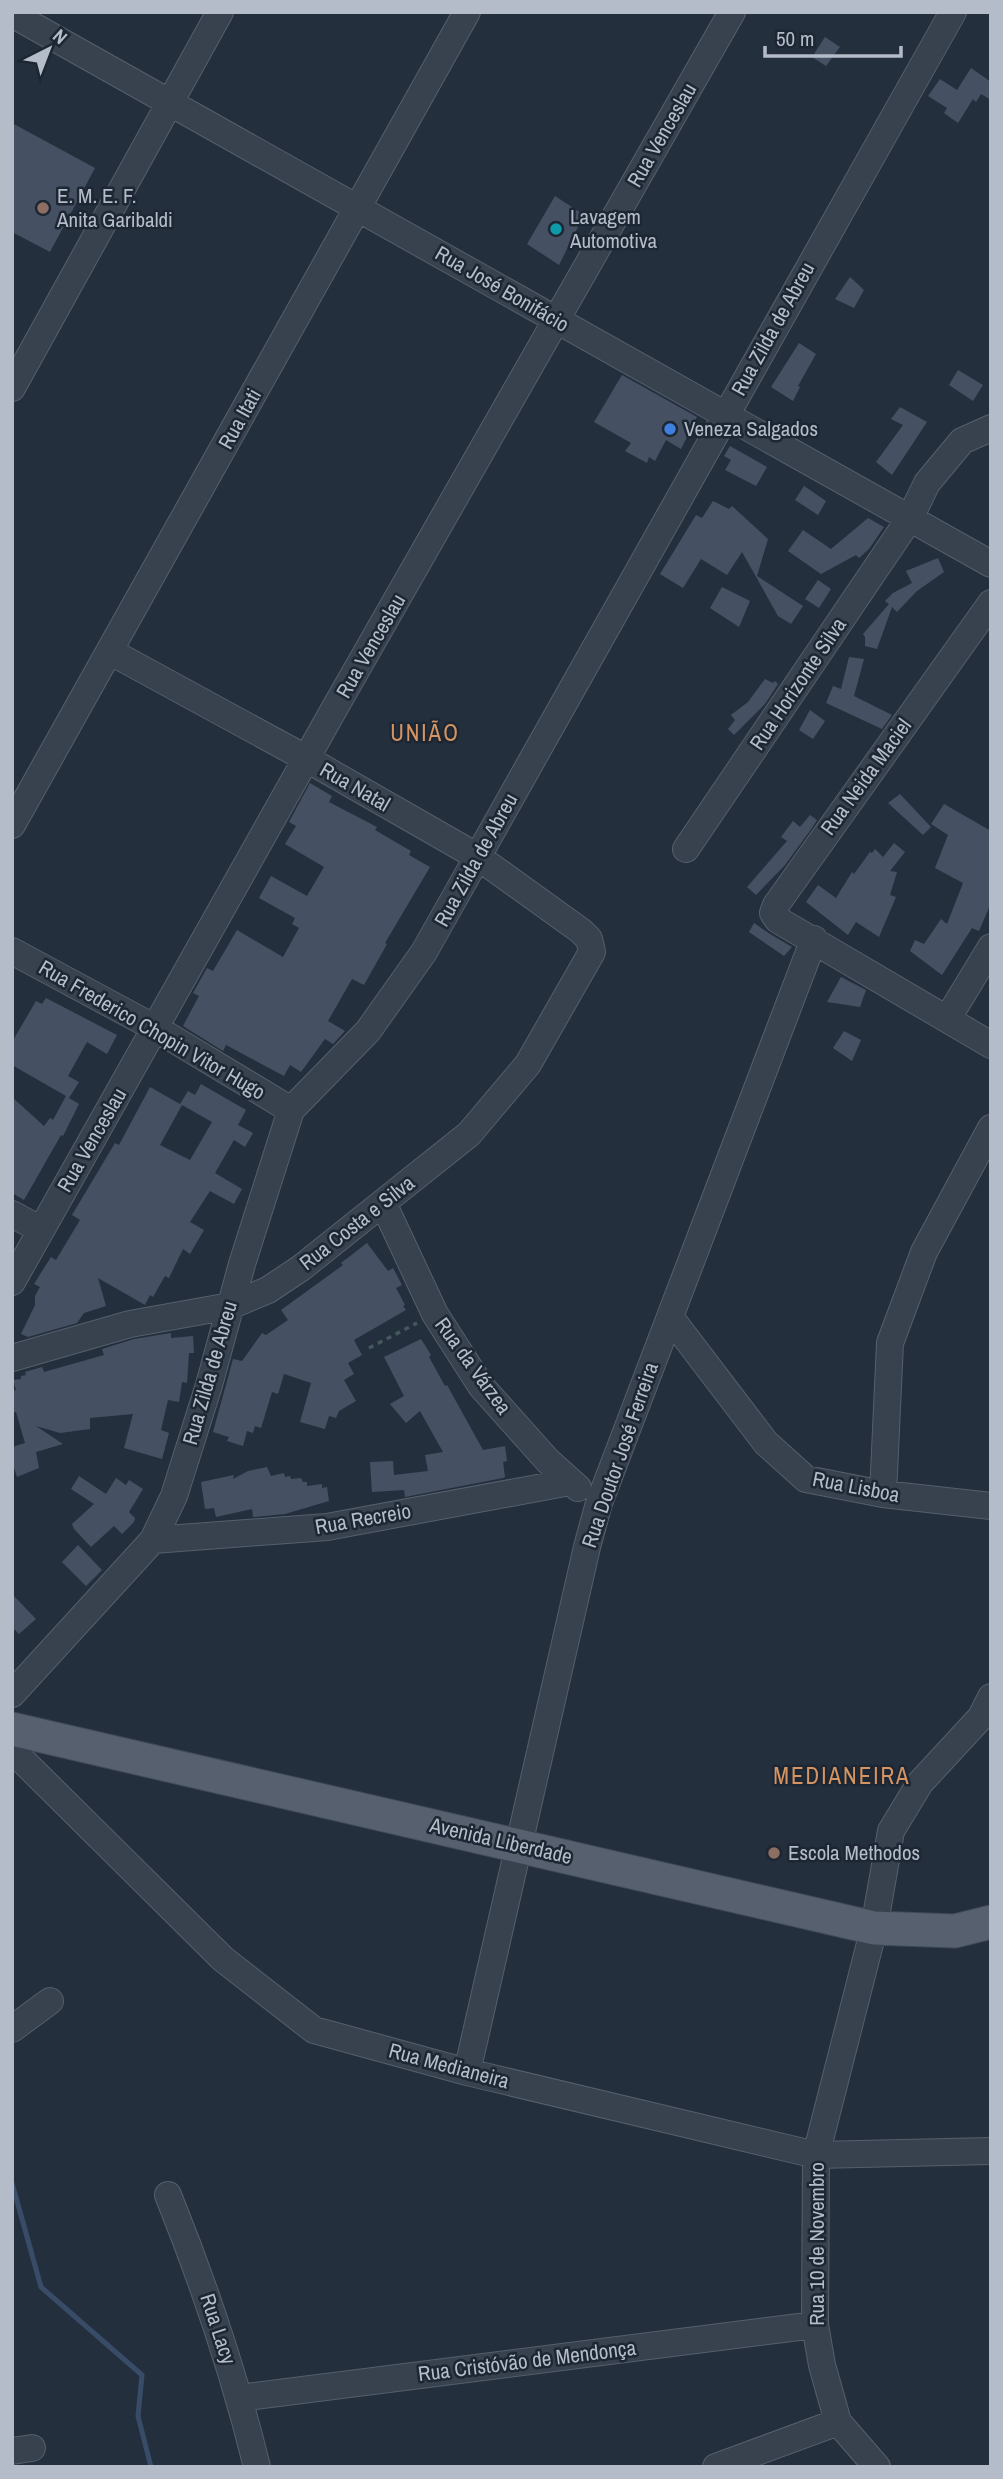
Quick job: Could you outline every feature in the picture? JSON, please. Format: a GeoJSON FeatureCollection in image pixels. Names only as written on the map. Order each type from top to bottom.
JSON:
{"type":"FeatureCollection","features":[{"type":"Feature","properties":{"kind":"main road","name":"Avenida Liberdade"},"geometry":{"type":"LineString","coordinates":[[12,1730],[874,1928],[955,1931],[991,1922]]}},
{"type":"Feature","properties":{"kind":"street"},"geometry":{"type":"LineString","coordinates":[[12,388],[220,12]]}},
{"type":"Feature","properties":{"kind":"street","name":"Rua Itati"},"geometry":{"type":"LineString","coordinates":[[12,825],[467,12]]}},
{"type":"Feature","properties":{"kind":"street","name":"Rua Venceslau"},"geometry":{"type":"LineString","coordinates":[[12,1282],[732,12]]}},
{"type":"Feature","properties":{"kind":"street","name":"Rua Zilda de Abreu"},"geometry":{"type":"LineString","coordinates":[[12,1694],[153,1540],[174,1496],[291,1110],[368,1031],[424,952],[953,12]]}},
{"type":"Feature","properties":{"kind":"street","name":"Rua José Bonifácio"},"geometry":{"type":"LineString","coordinates":[[12,14],[991,564]]}},
{"type":"Feature","properties":{"kind":"street","name":"Rua Horizonte Silva"},"geometry":{"type":"LineString","coordinates":[[685,849],[910,518],[927,483],[962,441],[991,428]]}},
{"type":"Feature","properties":{"kind":"street","name":"Rua Neida Maciel"},"geometry":{"type":"LineString","coordinates":[[814,939],[778,920],[773,914],[776,905],[991,603]]}},
{"type":"Feature","properties":{"kind":"street","name":"Rua Natal"},"geometry":{"type":"LineString","coordinates":[[111,652],[307,759],[478,857],[589,939]]}},
{"type":"Feature","properties":{"kind":"street","name":"Rua Costa e Silva"},"geometry":{"type":"LineString","coordinates":[[12,1358],[130,1324],[230,1306],[268,1290],[301,1268],[469,1134],[528,1064],[592,952],[589,939]]}},
{"type":"Feature","properties":{"kind":"street"},"geometry":{"type":"LineString","coordinates":[[814,939],[991,1045]]}},
{"type":"Feature","properties":{"kind":"street","name":"Rua Doutor José Ferreira"},"geometry":{"type":"LineString","coordinates":[[467,2072],[599,1503],[814,939]]}},
{"type":"Feature","properties":{"kind":"street"},"geometry":{"type":"LineString","coordinates":[[948,1018],[991,947]]}},
{"type":"Feature","properties":{"kind":"street","name":"Rua Frederico Chopin Vitor Hugo"},"geometry":{"type":"LineString","coordinates":[[12,951],[155,1028],[291,1110]]}},
{"type":"Feature","properties":{"kind":"street"},"geometry":{"type":"LineString","coordinates":[[883,1494],[890,1343],[924,1252],[991,1128]]}},
{"type":"Feature","properties":{"kind":"street","name":"Rua da Várzea"},"geometry":{"type":"LineString","coordinates":[[383,1203],[435,1314],[481,1386],[548,1461],[570,1482],[599,1503]]}},
{"type":"Feature","properties":{"kind":"street"},"geometry":{"type":"LineString","coordinates":[[12,1214],[41,1230]]}},
{"type":"Feature","properties":{"kind":"street","name":"Rua Lisboa"},"geometry":{"type":"LineString","coordinates":[[670,1317],[766,1443],[806,1479],[883,1494],[991,1506]]}},
{"type":"Feature","properties":{"kind":"street","name":"Rua Recreio"},"geometry":{"type":"LineString","coordinates":[[153,1540],[327,1527],[570,1482]]}},
{"type":"Feature","properties":{"kind":"street","name":"Rua 10 de Novembro"},"geometry":{"type":"LineString","coordinates":[[877,2467],[838,2422],[822,2365],[815,2325],[816,2155],[874,1928],[891,1831],[920,1783],[981,1717],[991,1697]]}},
{"type":"Feature","properties":{"kind":"street","name":"Rua Medianeira"},"geometry":{"type":"LineString","coordinates":[[12,1750],[223,1959],[314,2030],[467,2072],[816,2155],[991,2151]]}},
{"type":"Feature","properties":{"kind":"street"},"geometry":{"type":"LineString","coordinates":[[12,2028],[50,2001]]}},
{"type":"Feature","properties":{"kind":"street","name":"Rua Lacy"},"geometry":{"type":"LineString","coordinates":[[168,2195],[200,2273],[240,2398],[257,2467]]}},
{"type":"Feature","properties":{"kind":"street","name":"Rua Cristóvão de Mendonça"},"geometry":{"type":"LineString","coordinates":[[240,2398],[815,2325]]}},
{"type":"Feature","properties":{"kind":"street"},"geometry":{"type":"LineString","coordinates":[[716,2467],[838,2422]]}},
{"type":"Feature","properties":{"kind":"path"},"geometry":{"type":"LineString","coordinates":[[369,1348],[435,1314]]}},
{"type":"Feature","properties":{"kind":"building"},"geometry":{"type":"Polygon","coordinates":[[[825,37],[840,47],[826,66],[812,57],[825,37]]]}},
{"type":"Feature","properties":{"kind":"building"},"geometry":{"type":"Polygon","coordinates":[[[971,68],[991,82],[991,100],[981,94],[976,102],[973,99],[958,123],[944,113],[947,108],[928,96],[940,79],[957,90],[971,68]]]}},
{"type":"Feature","properties":{"kind":"building","name":"E. M. E. F. Anita Garibaldi"},"geometry":{"type":"Polygon","coordinates":[[[12,123],[95,168],[50,252],[12,232],[12,123]]]}},
{"type":"Feature","properties":{"kind":"building","name":"Lavagem Automotiva"},"geometry":{"type":"Polygon","coordinates":[[[555,196],[584,215],[559,265],[527,244],[555,196]]]}},
{"type":"Feature","properties":{"kind":"building"},"geometry":{"type":"Polygon","coordinates":[[[850,277],[864,290],[854,308],[835,299],[850,277]]]}},
{"type":"Feature","properties":{"kind":"building"},"geometry":{"type":"Polygon","coordinates":[[[799,343],[816,354],[798,386],[800,387],[793,401],[771,387],[799,343]]]}},
{"type":"Feature","properties":{"kind":"building"},"geometry":{"type":"Polygon","coordinates":[[[958,370],[983,385],[973,401],[949,385],[958,370]]]}},
{"type":"Feature","properties":{"kind":"building","name":"Veneza Salgados"},"geometry":{"type":"Polygon","coordinates":[[[622,375],[697,417],[681,449],[666,440],[655,461],[649,457],[647,463],[625,451],[631,443],[594,422],[622,375]]]}},
{"type":"Feature","properties":{"kind":"building"},"geometry":{"type":"Polygon","coordinates":[[[900,407],[927,422],[892,475],[876,462],[903,425],[891,419],[900,407]]]}},
{"type":"Feature","properties":{"kind":"building"},"geometry":{"type":"Polygon","coordinates":[[[730,446],[767,467],[756,486],[725,470],[731,460],[724,456],[730,446]]]}},
{"type":"Feature","properties":{"kind":"building"},"geometry":{"type":"Polygon","coordinates":[[[804,486],[826,501],[818,515],[795,500],[804,486]]]}},
{"type":"Feature","properties":{"kind":"building"},"geometry":{"type":"Polygon","coordinates":[[[713,501],[729,509],[732,506],[768,539],[757,576],[803,606],[791,624],[778,616],[742,552],[727,575],[701,559],[683,588],[660,574],[696,515],[702,518],[713,501]]]}},
{"type":"Feature","properties":{"kind":"building"},"geometry":{"type":"Polygon","coordinates":[[[868,518],[884,527],[869,549],[859,558],[856,555],[821,574],[788,551],[803,530],[831,549],[868,518]]]}},
{"type":"Feature","properties":{"kind":"building"},"geometry":{"type":"Polygon","coordinates":[[[938,558],[944,572],[917,591],[897,612],[892,607],[877,649],[865,646],[863,634],[889,604],[885,601],[893,593],[912,583],[906,571],[938,558]]]}},
{"type":"Feature","properties":{"kind":"building"},"geometry":{"type":"Polygon","coordinates":[[[818,580],[831,589],[819,608],[805,599],[818,580]]]}},
{"type":"Feature","properties":{"kind":"building"},"geometry":{"type":"Polygon","coordinates":[[[722,587],[750,601],[739,627],[710,608],[722,587]]]}},
{"type":"Feature","properties":{"kind":"building"},"geometry":{"type":"Polygon","coordinates":[[[849,657],[864,659],[854,696],[892,715],[882,729],[826,703],[833,686],[841,689],[849,657]]]}},
{"type":"Feature","properties":{"kind":"building"},"geometry":{"type":"Polygon","coordinates":[[[765,679],[778,684],[765,704],[734,735],[728,729],[735,720],[731,715],[748,702],[765,679]]]}},
{"type":"Feature","properties":{"kind":"building"},"geometry":{"type":"Polygon","coordinates":[[[810,710],[825,721],[813,739],[799,730],[810,710]]]}},
{"type":"Feature","properties":{"kind":"building"},"geometry":{"type":"Polygon","coordinates":[[[310,783],[332,796],[329,802],[377,827],[375,830],[411,851],[409,855],[430,867],[385,943],[387,944],[364,985],[352,979],[328,1021],[345,1031],[333,1044],[325,1039],[301,1072],[290,1065],[284,1076],[226,1045],[223,1051],[183,1026],[199,996],[193,993],[207,968],[213,971],[237,930],[283,957],[299,928],[292,924],[295,918],[259,898],[271,876],[307,896],[324,867],[285,844],[296,826],[289,822],[310,783]]]}},
{"type":"Feature","properties":{"kind":"building"},"geometry":{"type":"Polygon","coordinates":[[[900,794],[931,827],[923,835],[888,803],[900,794]]]}},
{"type":"Feature","properties":{"kind":"building"},"geometry":{"type":"Polygon","coordinates":[[[944,804],[991,831],[991,903],[979,931],[972,928],[942,975],[910,951],[915,940],[924,944],[941,919],[947,924],[963,883],[935,868],[948,835],[931,824],[944,804]]]}},
{"type":"Feature","properties":{"kind":"building"},"geometry":{"type":"Polygon","coordinates":[[[810,815],[817,820],[812,828],[785,865],[756,895],[747,887],[787,841],[781,837],[793,821],[800,827],[810,815]]]}},
{"type":"Feature","properties":{"kind":"building"},"geometry":{"type":"Polygon","coordinates":[[[894,843],[905,852],[890,871],[897,872],[890,895],[896,897],[879,937],[856,922],[848,935],[806,902],[818,885],[836,898],[852,872],[854,874],[870,852],[875,849],[883,857],[894,843]]]}},
{"type":"Feature","properties":{"kind":"building"},"geometry":{"type":"Polygon","coordinates":[[[754,923],[792,947],[784,956],[749,932],[754,923]]]}},
{"type":"Feature","properties":{"kind":"building"},"geometry":{"type":"Polygon","coordinates":[[[841,977],[866,990],[860,1007],[827,1002],[841,977]]]}},
{"type":"Feature","properties":{"kind":"building"},"geometry":{"type":"Polygon","coordinates":[[[46,998],[117,1035],[107,1054],[87,1042],[68,1076],[79,1082],[69,1098],[79,1104],[24,1200],[12,1193],[12,1097],[44,1126],[50,1118],[53,1120],[66,1096],[12,1065],[12,1042],[36,1001],[42,1004],[46,998]]]}},
{"type":"Feature","properties":{"kind":"building"},"geometry":{"type":"Polygon","coordinates":[[[844,1031],[861,1040],[852,1061],[833,1048],[844,1031]]]}},
{"type":"Feature","properties":{"kind":"building"},"geometry":{"type":"Polygon","coordinates":[[[201,1084],[246,1110],[238,1125],[253,1133],[245,1147],[234,1140],[215,1173],[242,1189],[234,1204],[210,1191],[190,1222],[204,1230],[190,1254],[183,1249],[169,1278],[165,1276],[145,1305],[98,1278],[106,1306],[84,1313],[77,1323],[28,1337],[21,1334],[35,1305],[35,1296],[40,1287],[34,1284],[51,1257],[56,1260],[80,1220],[72,1215],[115,1143],[119,1145],[150,1087],[180,1104],[188,1091],[195,1095],[201,1084]],[[182,1105],[160,1145],[190,1160],[212,1122],[182,1105]]]}},
{"type":"Feature","properties":{"kind":"building"},"geometry":{"type":"Polygon","coordinates":[[[367,1243],[388,1271],[393,1268],[402,1285],[396,1288],[406,1310],[354,1340],[362,1355],[348,1363],[354,1374],[344,1380],[356,1401],[339,1411],[336,1418],[329,1416],[325,1429],[300,1422],[311,1383],[284,1374],[278,1394],[272,1392],[261,1428],[255,1426],[253,1433],[247,1431],[243,1446],[227,1441],[229,1437],[213,1432],[233,1359],[242,1361],[262,1333],[266,1335],[288,1320],[281,1310],[343,1265],[341,1263],[367,1243]]]}},
{"type":"Feature","properties":{"kind":"building"},"geometry":{"type":"Polygon","coordinates":[[[171,1333],[171,1338],[193,1336],[194,1353],[189,1353],[187,1383],[182,1382],[179,1402],[168,1400],[161,1430],[169,1433],[162,1459],[124,1448],[133,1414],[90,1418],[90,1429],[60,1433],[36,1426],[63,1444],[36,1452],[39,1468],[17,1477],[12,1462],[12,1447],[25,1443],[16,1412],[12,1413],[12,1391],[16,1390],[13,1380],[21,1379],[21,1376],[26,1375],[25,1372],[42,1367],[44,1372],[104,1355],[102,1349],[134,1339],[171,1333]]]}},
{"type":"Feature","properties":{"kind":"building"},"geometry":{"type":"Polygon","coordinates":[[[421,1339],[483,1450],[505,1446],[505,1477],[405,1497],[404,1490],[372,1492],[370,1462],[393,1461],[394,1475],[428,1471],[425,1455],[443,1452],[420,1411],[406,1423],[390,1404],[404,1396],[384,1357],[421,1339]]]}},
{"type":"Feature","properties":{"kind":"building"},"geometry":{"type":"Polygon","coordinates":[[[267,1467],[271,1476],[284,1473],[285,1477],[290,1476],[291,1479],[301,1478],[303,1482],[307,1482],[307,1486],[322,1484],[322,1488],[327,1487],[329,1501],[285,1514],[253,1517],[252,1509],[216,1517],[214,1508],[205,1509],[201,1482],[234,1475],[233,1479],[248,1471],[267,1467]]]}},
{"type":"Feature","properties":{"kind":"building"},"geometry":{"type":"Polygon","coordinates":[[[79,1476],[106,1494],[116,1478],[126,1485],[129,1480],[143,1489],[129,1512],[135,1518],[134,1522],[122,1534],[114,1526],[91,1547],[74,1529],[72,1524],[94,1504],[71,1489],[79,1476]]]}},
{"type":"Feature","properties":{"kind":"building"},"geometry":{"type":"Polygon","coordinates":[[[78,1545],[102,1570],[86,1586],[62,1562],[78,1545]]]}},
{"type":"Feature","properties":{"kind":"building"},"geometry":{"type":"Polygon","coordinates":[[[12,1594],[36,1619],[19,1634],[12,1627],[12,1594]]]}},
{"type":"Feature","properties":{"kind":"waterway"},"geometry":{"type":"LineString","coordinates":[[12,2183],[41,2287],[142,2375],[138,2416],[151,2467]]}},
{"type":"Feature","properties":{"kind":"place","name":"E. M. E. F. Anita Garibaldi"},"geometry":{"type":"Point","coordinates":[43,208]}},
{"type":"Feature","properties":{"kind":"place","name":"Lavagem Automotiva"},"geometry":{"type":"Point","coordinates":[556,229]}},
{"type":"Feature","properties":{"kind":"place","name":"Veneza Salgados"},"geometry":{"type":"Point","coordinates":[670,429]}},
{"type":"Feature","properties":{"kind":"place","name":"Escola Methodos"},"geometry":{"type":"Point","coordinates":[774,1853]}},
{"type":"Feature","properties":{"kind":"district","name":"UNIÃO"},"geometry":{"type":"Point","coordinates":[425,733]}},
{"type":"Feature","properties":{"kind":"district","name":"MEDIANEIRA"},"geometry":{"type":"Point","coordinates":[842,1776]}}]}
